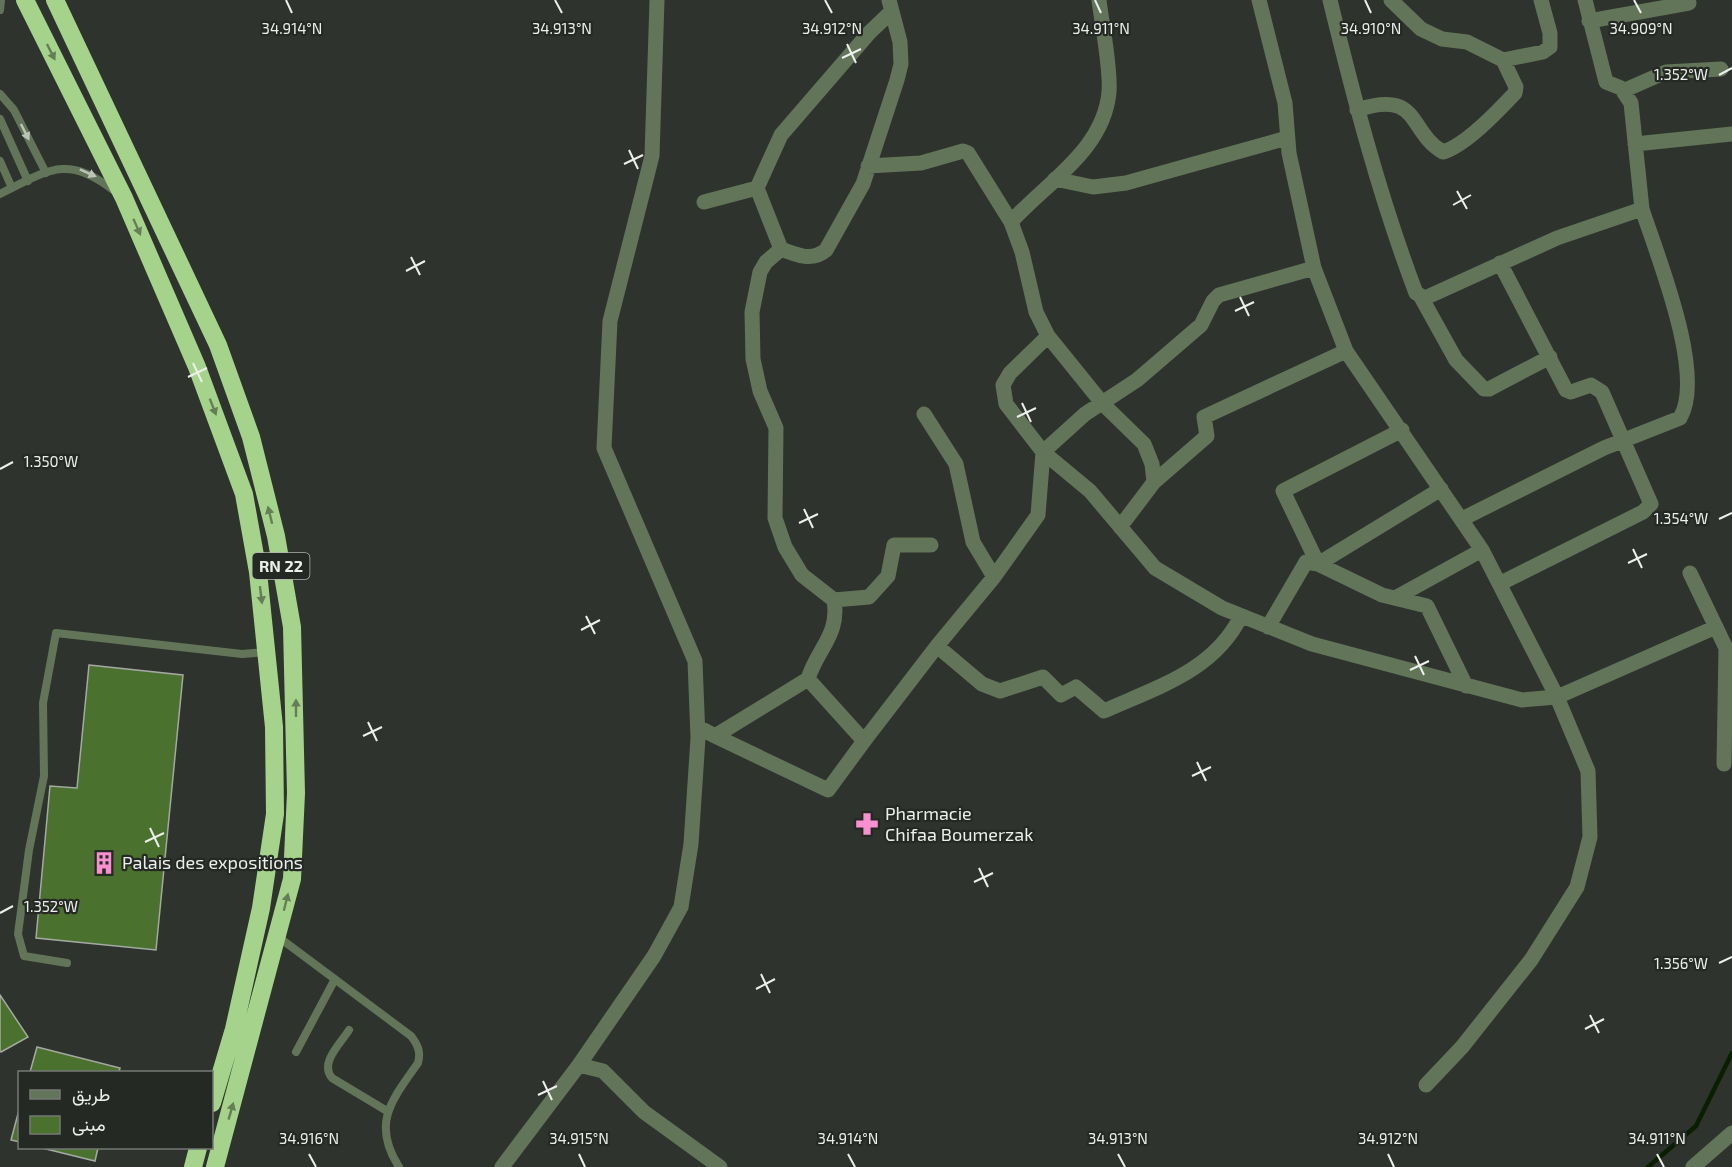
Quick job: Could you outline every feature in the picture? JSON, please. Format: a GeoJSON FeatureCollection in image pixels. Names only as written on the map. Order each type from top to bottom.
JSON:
{"type":"FeatureCollection","features":[{"type":"Feature","properties":{"kind":"highway","name":"RN 22"},"geometry":{"type":"LineString","coordinates":[[25,0],[124,198],[197,367],[244,494],[258,572],[274,727],[275,814],[261,908],[234,1029],[213,1100]]}},
{"type":"Feature","properties":{"kind":"highway","name":"RN 22"},"geometry":{"type":"LineString","coordinates":[[55,0],[218,345],[251,437],[276,536],[292,627],[296,735],[292,879],[215,1167]]}},
{"type":"Feature","properties":{"kind":"highway"},"geometry":{"type":"LineString","coordinates":[[193,1167],[198,1149]]}},
{"type":"Feature","properties":{"kind":"street"},"geometry":{"type":"LineString","coordinates":[[502,1167],[579,1065],[654,956],[681,907],[691,844],[698,727],[695,661],[604,448],[610,321],[652,156],[657,0]]}},
{"type":"Feature","properties":{"kind":"street"},"geometry":{"type":"LineString","coordinates":[[1011,222],[1085,150],[1099,126],[1109,92],[1099,0]]}},
{"type":"Feature","properties":{"kind":"street"},"geometry":{"type":"LineString","coordinates":[[1258,0],[1285,103],[1287,138],[1314,268],[1346,351],[1482,550],[1501,583],[1557,698],[1588,771],[1590,837],[1577,887],[1531,960],[1462,1047],[1426,1085]]}},
{"type":"Feature","properties":{"kind":"street"},"geometry":{"type":"LineString","coordinates":[[1330,0],[1357,110],[1404,262],[1416,293],[1421,297],[1456,360],[1484,388],[1489,389],[1550,357]]}},
{"type":"Feature","properties":{"kind":"street"},"geometry":{"type":"LineString","coordinates":[[1357,110],[1376,104],[1392,104],[1414,117],[1436,147],[1443,152],[1461,143],[1515,93],[1516,87],[1503,60],[1467,42],[1443,39],[1421,29],[1390,0]]}},
{"type":"Feature","properties":{"kind":"street"},"geometry":{"type":"LineString","coordinates":[[1503,60],[1543,52],[1550,47],[1550,33],[1541,0]]}},
{"type":"Feature","properties":{"kind":"street"},"geometry":{"type":"LineString","coordinates":[[1462,519],[1623,439],[1680,418],[1686,400],[1686,367],[1679,320],[1642,209],[1631,103],[1625,90],[1606,82],[1585,0]]}},
{"type":"Feature","properties":{"kind":"street"},"geometry":{"type":"LineString","coordinates":[[1589,21],[1689,3]]}},
{"type":"Feature","properties":{"kind":"street"},"geometry":{"type":"LineString","coordinates":[[891,6],[900,42],[901,64],[863,184],[826,250],[812,257],[781,249],[756,188],[781,135],[891,6]]}},
{"type":"Feature","properties":{"kind":"street"},"geometry":{"type":"LineString","coordinates":[[1625,90],[1666,72],[1721,69]]}},
{"type":"Feature","properties":{"kind":"street"},"geometry":{"type":"LineString","coordinates":[[1635,144],[1732,134]]}},
{"type":"Feature","properties":{"kind":"street"},"geometry":{"type":"LineString","coordinates":[[1055,179],[1093,187],[1126,183],[1287,138]]}},
{"type":"Feature","properties":{"kind":"street"},"geometry":{"type":"LineString","coordinates":[[868,166],[921,163],[963,151],[968,153],[1011,222],[1022,252],[1036,312],[1048,336],[1103,404],[1144,444],[1152,464],[1154,482]]}},
{"type":"Feature","properties":{"kind":"street"},"geometry":{"type":"LineString","coordinates":[[704,202],[756,188]]}},
{"type":"Feature","properties":{"kind":"street"},"geometry":{"type":"LineString","coordinates":[[1421,297],[1557,238],[1642,209]]}},
{"type":"Feature","properties":{"kind":"street"},"geometry":{"type":"LineString","coordinates":[[715,736],[808,680],[812,664],[826,647],[837,616],[834,600],[802,575],[785,547],[775,518],[776,428],[759,391],[753,359],[752,312],[760,272],[766,262],[781,249]]}},
{"type":"Feature","properties":{"kind":"street"},"geometry":{"type":"LineString","coordinates":[[1500,263],[1566,390],[1571,392],[1591,385],[1602,392],[1651,504],[1501,583]]}},
{"type":"Feature","properties":{"kind":"street"},"geometry":{"type":"LineString","coordinates":[[698,727],[828,790],[937,646],[994,577],[1038,515],[1043,452],[1084,414],[1103,404],[1137,380],[1201,325],[1213,301],[1219,295],[1314,268]]}},
{"type":"Feature","properties":{"kind":"street"},"geometry":{"type":"LineString","coordinates":[[1048,336],[1010,373],[1003,385],[1006,404],[1043,452],[1090,491],[1155,568],[1222,608],[1312,644],[1522,700],[1557,698],[1716,627]]}},
{"type":"Feature","properties":{"kind":"street"},"geometry":{"type":"LineString","coordinates":[[1120,527],[1154,482],[1208,436],[1204,417],[1346,351]]}},
{"type":"Feature","properties":{"kind":"street"},"geometry":{"type":"LineString","coordinates":[[924,414],[956,464],[973,542],[994,577]]}},
{"type":"Feature","properties":{"kind":"street"},"geometry":{"type":"LineString","coordinates":[[1318,564],[1283,491],[1401,430]]}},
{"type":"Feature","properties":{"kind":"street"},"geometry":{"type":"LineString","coordinates":[[1318,564],[1441,489]]}},
{"type":"Feature","properties":{"kind":"street"},"geometry":{"type":"LineString","coordinates":[[834,600],[869,597],[888,576],[894,545],[931,545]]}},
{"type":"Feature","properties":{"kind":"street"},"geometry":{"type":"LineString","coordinates":[[1395,598],[1482,550]]}},
{"type":"Feature","properties":{"kind":"street"},"geometry":{"type":"LineString","coordinates":[[1268,627],[1306,562],[1318,564],[1382,595],[1426,606],[1466,686]]}},
{"type":"Feature","properties":{"kind":"street"},"geometry":{"type":"LineString","coordinates":[[1690,573],[1726,648],[1724,764]]}},
{"type":"Feature","properties":{"kind":"street"},"geometry":{"type":"LineString","coordinates":[[937,646],[982,684],[1000,691],[1043,677],[1061,695],[1076,687],[1104,711],[1203,665],[1233,633],[1241,616]]}},
{"type":"Feature","properties":{"kind":"street"},"geometry":{"type":"LineString","coordinates":[[808,680],[864,741]]}},
{"type":"Feature","properties":{"kind":"street"},"geometry":{"type":"LineString","coordinates":[[579,1065],[603,1071],[644,1112],[720,1167]]}},
{"type":"Feature","properties":{"kind":"street"},"geometry":{"type":"LineString","coordinates":[[1693,1167],[1732,1133]]}},
{"type":"Feature","properties":{"kind":"lane"},"geometry":{"type":"LineString","coordinates":[[0,10],[1,0]]}},
{"type":"Feature","properties":{"kind":"lane"},"geometry":{"type":"LineString","coordinates":[[0,94],[14,110],[46,173]]}},
{"type":"Feature","properties":{"kind":"lane"},"geometry":{"type":"LineString","coordinates":[[0,119],[28,181]]}},
{"type":"Feature","properties":{"kind":"lane"},"geometry":{"type":"LineString","coordinates":[[0,161],[12,188]]}},
{"type":"Feature","properties":{"kind":"lane"},"geometry":{"type":"LineString","coordinates":[[0,194],[46,173],[76,168],[96,177],[124,198]]}},
{"type":"Feature","properties":{"kind":"lane"},"geometry":{"type":"LineString","coordinates":[[67,963],[24,956],[18,934],[29,850],[44,776],[43,703],[56,633],[242,654],[268,652]]}},
{"type":"Feature","properties":{"kind":"lane"},"geometry":{"type":"LineString","coordinates":[[277,936],[411,1036],[419,1049],[418,1064],[387,1111],[385,1130],[388,1145],[399,1167]]}},
{"type":"Feature","properties":{"kind":"lane"},"geometry":{"type":"LineString","coordinates":[[296,1052],[335,979]]}},
{"type":"Feature","properties":{"kind":"lane"},"geometry":{"type":"LineString","coordinates":[[349,1030],[327,1064],[327,1072],[332,1078],[387,1111]]}},
{"type":"Feature","properties":{"kind":"building","name":"Palais des expositions"},"geometry":{"type":"Polygon","coordinates":[[[89,665],[183,675],[156,950],[36,938],[50,786],[77,788],[89,665]]]}},
{"type":"Feature","properties":{"kind":"building"},"geometry":{"type":"Polygon","coordinates":[[[0,995],[28,1037],[1,1052],[0,1051],[0,995]]]}},
{"type":"Feature","properties":{"kind":"building"},"geometry":{"type":"Polygon","coordinates":[[[37,1047],[120,1068],[119,1071],[30,1071],[37,1047]]]}},
{"type":"Feature","properties":{"kind":"building"},"geometry":{"type":"Polygon","coordinates":[[[18,1114],[18,1142],[11,1140],[18,1114]]]}},
{"type":"Feature","properties":{"kind":"building"},"geometry":{"type":"Polygon","coordinates":[[[46,1149],[98,1149],[95,1161],[46,1149]]]}},
{"type":"Feature","properties":{"kind":"waterway"},"geometry":{"type":"LineString","coordinates":[[1648,1167],[1696,1126],[1732,1053]]}},
{"type":"Feature","properties":{"kind":"place","name":"Pharmacie Chifaa Boumerzak"},"geometry":{"type":"Point","coordinates":[867,824]}},
{"type":"Feature","properties":{"kind":"place","name":"Palais des expositions"},"geometry":{"type":"Point","coordinates":[104,863]}}]}
